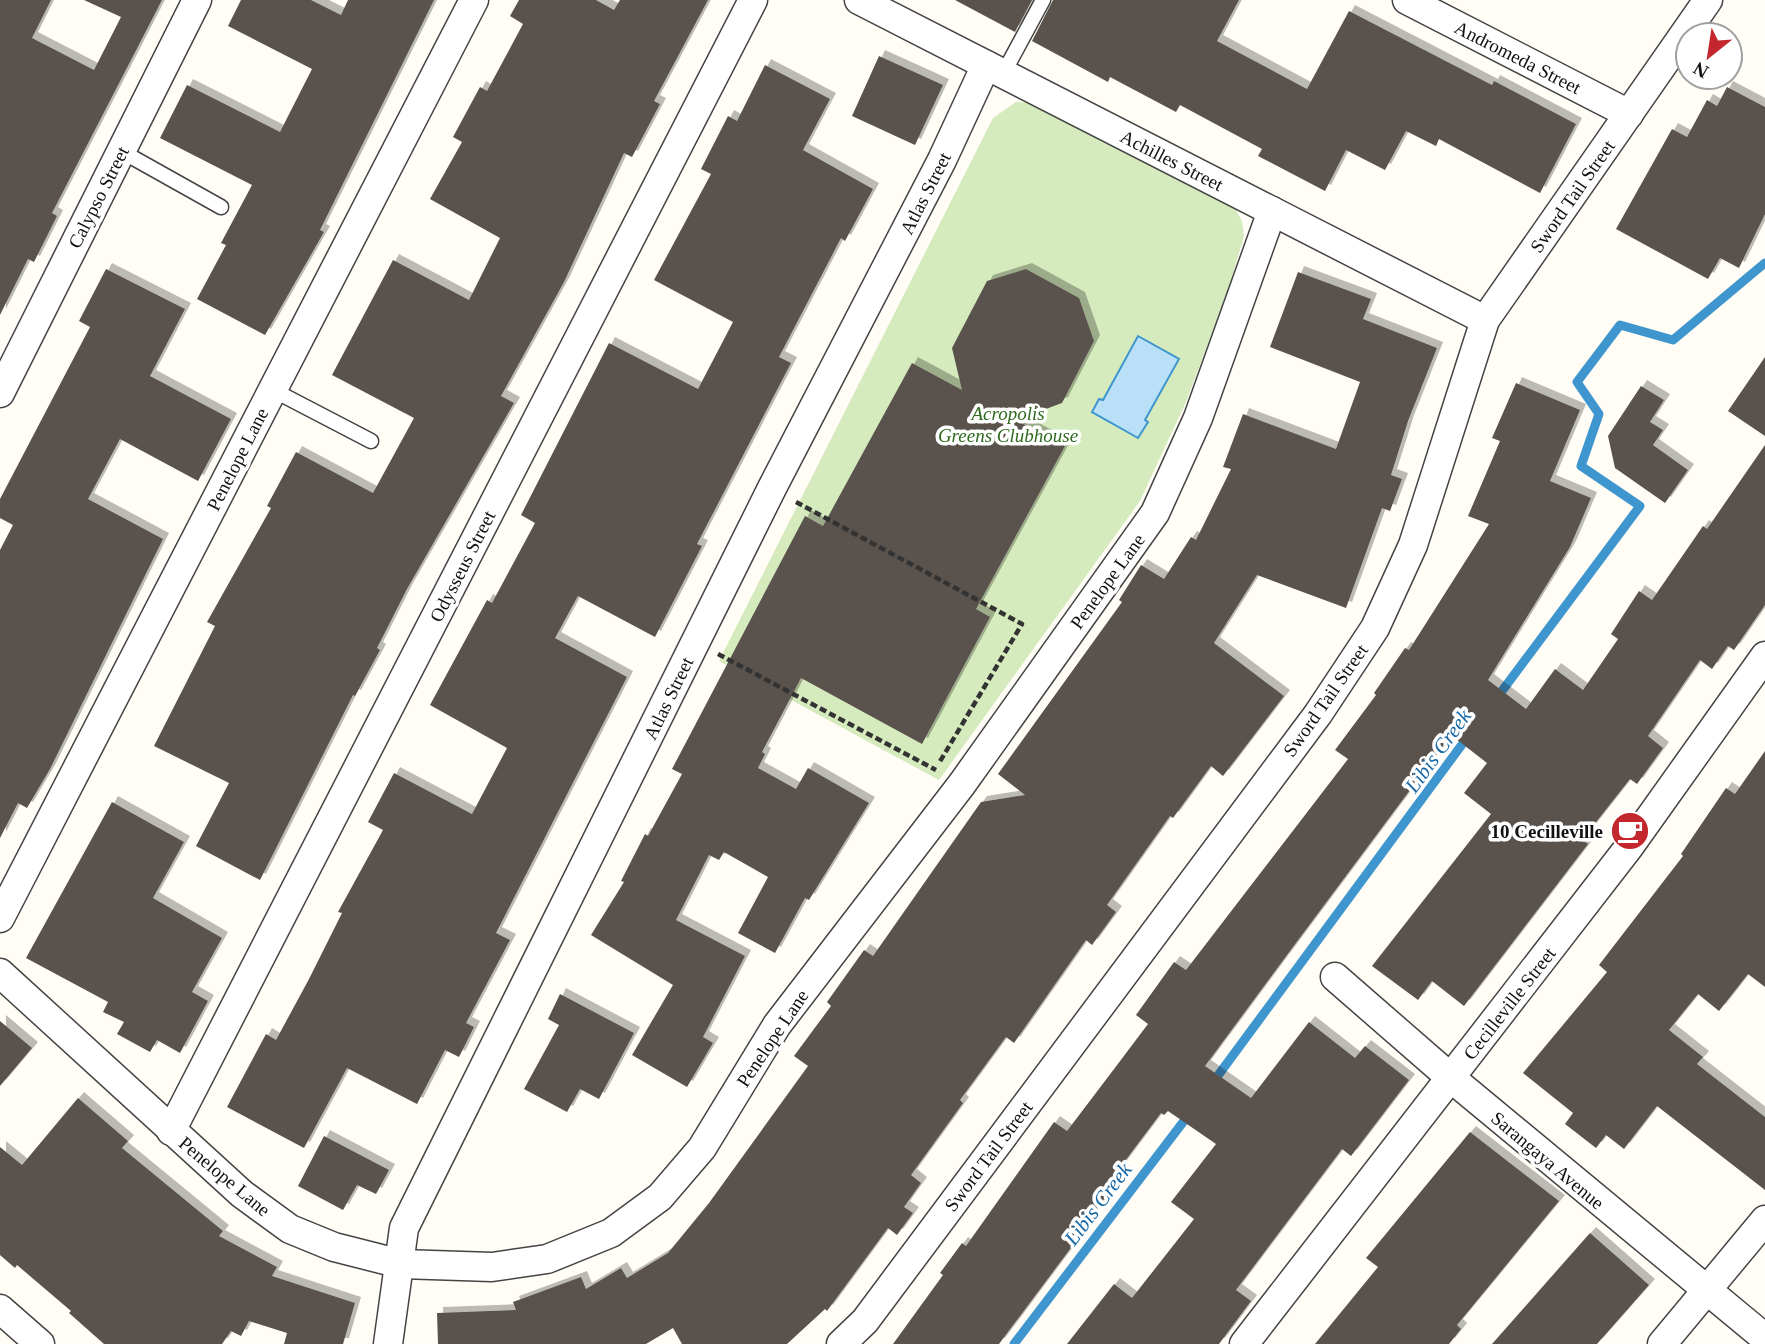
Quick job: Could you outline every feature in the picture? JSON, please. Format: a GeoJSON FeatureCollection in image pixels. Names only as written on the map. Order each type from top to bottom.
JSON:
{"type":"FeatureCollection","features":[{"type":"Feature","properties":{"kind":"street","name":"Calypso Street"},"geometry":{"type":"LineString","coordinates":[[0,393],[197,0]]}},
{"type":"Feature","properties":{"kind":"street","name":"Penelope Lane"},"geometry":{"type":"LineString","coordinates":[[0,918],[474,0]]}},
{"type":"Feature","properties":{"kind":"street","name":"Odysseus Street"},"geometry":{"type":"LineString","coordinates":[[171,1131],[753,0]]}},
{"type":"Feature","properties":{"kind":"street","name":"Achilles Street"},"geometry":{"type":"LineString","coordinates":[[859,0],[1485,320]]}},
{"type":"Feature","properties":{"kind":"street","name":"Andromeda Street"},"geometry":{"type":"LineString","coordinates":[[1407,0],[1629,114]]}},
{"type":"Feature","properties":{"kind":"street","name":"Sword Tail Street"},"geometry":{"type":"LineString","coordinates":[[841,1344],[865,1321],[1318,714],[1375,628],[1413,545],[1485,320],[1708,0]]}},
{"type":"Feature","properties":{"kind":"street","name":"Atlas Street"},"geometry":{"type":"LineString","coordinates":[[388,1344],[404,1228],[772,488],[942,160],[995,69]]}},
{"type":"Feature","properties":{"kind":"street","name":"Penelope Lane"},"geometry":{"type":"LineString","coordinates":[[0,973],[242,1194],[290,1229],[334,1247],[401,1264],[492,1267],[547,1259],[611,1233],[660,1197],[702,1148],[777,1025],[962,784],[1155,513],[1198,418],[1272,211]]}},
{"type":"Feature","properties":{"kind":"street","name":"Cecilleville Street"},"geometry":{"type":"LineString","coordinates":[[1244,1344],[1629,847],[1765,656]]}},
{"type":"Feature","properties":{"kind":"street","name":"Sarangaya Avenue"},"geometry":{"type":"LineString","coordinates":[[1335,977],[1451,1078],[1706,1292],[1765,1338]]}},
{"type":"Feature","properties":{"kind":"street"},"geometry":{"type":"LineString","coordinates":[[1662,1344],[1765,1220]]}},
{"type":"Feature","properties":{"kind":"street"},"geometry":{"type":"LineString","coordinates":[[0,1309],[40,1344]]}},
{"type":"Feature","properties":{"kind":"lane"},"geometry":{"type":"LineString","coordinates":[[995,69],[1043,0]]}},
{"type":"Feature","properties":{"kind":"lane"},"geometry":{"type":"LineString","coordinates":[[121,151],[221,207]]}},
{"type":"Feature","properties":{"kind":"lane"},"geometry":{"type":"LineString","coordinates":[[273,390],[371,441]]}},
{"type":"Feature","properties":{"kind":"path"},"geometry":{"type":"LineString","coordinates":[[772,488],[1022,624],[935,769]]}},
{"type":"Feature","properties":{"kind":"path"},"geometry":{"type":"LineString","coordinates":[[695,642],[962,784]]}},
{"type":"Feature","properties":{"kind":"green space","name":"Acropolis Greens Clubhouse"},"geometry":{"type":"Polygon","coordinates":[[[1016,102],[1031,103],[1221,197],[1236,210],[1242,221],[1244,236],[1228,290],[1186,402],[1140,501],[939,780],[719,661],[993,118],[1016,102]]]}},
{"type":"Feature","properties":{"kind":"water"},"geometry":{"type":"Polygon","coordinates":[[[1138,336],[1179,359],[1138,438],[1092,412],[1099,399],[1103,400],[1138,336]]]}},
{"type":"Feature","properties":{"kind":"building"},"geometry":{"type":"Polygon","coordinates":[[[0,0],[51,0],[32,38],[94,70],[121,17],[84,0],[162,0],[52,213],[57,216],[34,262],[28,259],[0,315],[0,0]]]}},
{"type":"Feature","properties":{"kind":"building"},"geometry":{"type":"Polygon","coordinates":[[[241,0],[311,0],[341,15],[348,0],[434,0],[320,230],[324,232],[265,335],[197,299],[226,245],[221,243],[252,185],[160,138],[187,85],[280,132],[312,69],[228,26],[241,0]]]}},
{"type":"Feature","properties":{"kind":"building"},"geometry":{"type":"Polygon","coordinates":[[[519,0],[596,0],[614,10],[620,0],[708,0],[654,101],[660,104],[632,157],[624,153],[564,282],[501,396],[514,403],[407,589],[377,648],[380,650],[355,696],[353,695],[260,880],[196,846],[229,783],[154,746],[215,626],[207,622],[271,508],[267,506],[296,452],[373,493],[414,418],[332,375],[393,260],[469,300],[500,238],[430,199],[462,142],[453,137],[480,87],[487,91],[523,24],[510,16],[519,0]]]}},
{"type":"Feature","properties":{"kind":"building"},"geometry":{"type":"Polygon","coordinates":[[[955,0],[1032,0],[1015,32],[955,0]]]}},
{"type":"Feature","properties":{"kind":"building"},"geometry":{"type":"Polygon","coordinates":[[[1053,0],[1239,0],[1217,41],[1307,89],[1349,11],[1492,85],[1494,81],[1576,124],[1540,193],[1439,139],[1436,146],[1406,131],[1385,170],[1346,150],[1325,191],[1258,156],[1262,149],[1180,105],[1176,112],[1110,77],[1108,82],[1032,41],[1053,0]]]}},
{"type":"Feature","properties":{"kind":"building"},"geometry":{"type":"Polygon","coordinates":[[[879,56],[943,85],[915,145],[852,116],[879,56]]]}},
{"type":"Feature","properties":{"kind":"building"},"geometry":{"type":"Polygon","coordinates":[[[765,65],[830,99],[803,150],[873,189],[845,241],[841,238],[779,357],[791,363],[697,544],[702,546],[655,637],[578,596],[555,638],[627,677],[496,933],[510,940],[466,1023],[474,1027],[459,1057],[445,1050],[417,1104],[347,1068],[304,1148],[227,1107],[266,1034],[276,1040],[342,913],[338,912],[383,830],[368,822],[394,773],[472,814],[507,748],[430,705],[487,600],[492,603],[535,523],[521,515],[609,343],[698,389],[733,322],[654,280],[711,174],[701,169],[728,116],[737,121],[765,65]]]}},
{"type":"Feature","properties":{"kind":"building"},"geometry":{"type":"Polygon","coordinates":[[[1725,91],[1735,91],[1765,107],[1765,214],[1739,268],[1720,258],[1708,279],[1616,229],[1672,129],[1687,137],[1707,100],[1717,106],[1725,91]]]}},
{"type":"Feature","properties":{"kind":"building"},"geometry":{"type":"Polygon","coordinates":[[[106,269],[185,309],[150,376],[231,419],[198,481],[120,439],[88,499],[163,539],[50,769],[27,808],[18,803],[0,838],[0,550],[13,525],[0,518],[0,499],[90,327],[79,321],[106,269]]]}},
{"type":"Feature","properties":{"kind":"building"},"geometry":{"type":"Polygon","coordinates":[[[1026,269],[1079,298],[1094,341],[1062,403],[1016,420],[1065,446],[976,609],[990,617],[922,744],[801,678],[762,752],[765,754],[758,768],[796,789],[808,768],[869,803],[809,900],[805,898],[775,953],[738,933],[768,877],[724,852],[719,860],[709,855],[676,920],[745,956],[703,1037],[713,1043],[687,1087],[632,1055],[673,985],[591,935],[624,882],[621,881],[645,834],[648,836],[682,774],[672,769],[805,516],[823,526],[912,363],[962,390],[952,348],[987,281],[1026,269]]]}},
{"type":"Feature","properties":{"kind":"building"},"geometry":{"type":"Polygon","coordinates":[[[1298,272],[1371,299],[1363,319],[1437,348],[1408,421],[1391,475],[1402,479],[1390,511],[1382,508],[1346,608],[1257,575],[1214,643],[1284,696],[1223,776],[1211,766],[1173,818],[1170,816],[1107,905],[1116,912],[1092,945],[1086,940],[1014,1043],[1006,1037],[960,1100],[963,1103],[911,1175],[921,1183],[904,1207],[913,1213],[897,1235],[888,1228],[827,1311],[825,1309],[787,1344],[682,1344],[673,1328],[646,1344],[438,1344],[437,1313],[516,1310],[513,1302],[581,1277],[586,1289],[621,1268],[627,1278],[668,1253],[709,1203],[808,1066],[794,1056],[831,1006],[827,1002],[864,950],[873,956],[981,802],[1025,795],[998,774],[1122,602],[1119,600],[1141,565],[1164,579],[1191,537],[1196,540],[1231,469],[1223,467],[1243,414],[1336,449],[1360,382],[1270,347],[1298,272]]]}},
{"type":"Feature","properties":{"kind":"building"},"geometry":{"type":"Polygon","coordinates":[[[1765,357],[1765,436],[1728,411],[1765,357]]]}},
{"type":"Feature","properties":{"kind":"building"},"geometry":{"type":"Polygon","coordinates":[[[1516,383],[1580,410],[1550,481],[1591,498],[1570,547],[1488,680],[1526,709],[1555,669],[1583,690],[1618,639],[1611,634],[1639,591],[1652,600],[1703,526],[1707,529],[1765,445],[1765,605],[1734,650],[1728,646],[1712,669],[1700,660],[1648,736],[1663,748],[1637,784],[1630,779],[1582,840],[1588,844],[1464,1006],[1432,981],[1418,1000],[1372,966],[1491,814],[1464,793],[1487,763],[1451,735],[1284,959],[1205,1066],[1251,1098],[1309,1022],[1355,1058],[1365,1046],[1409,1080],[1351,1156],[1342,1149],[1236,1290],[1251,1301],[1219,1344],[1067,1344],[1114,1284],[1132,1298],[1194,1219],[1171,1202],[1216,1144],[1168,1111],[1164,1115],[1161,1113],[1119,1169],[1124,1172],[1086,1223],[1088,1225],[999,1344],[893,1344],[943,1275],[940,1273],[962,1243],[966,1246],[1054,1122],[1067,1131],[1148,1024],[1136,1015],[1174,962],[1186,970],[1348,759],[1335,750],[1376,695],[1374,693],[1405,648],[1409,650],[1489,524],[1468,516],[1500,441],[1492,438],[1516,383]]]}},
{"type":"Feature","properties":{"kind":"building"},"geometry":{"type":"Polygon","coordinates":[[[1641,386],[1664,400],[1650,422],[1663,430],[1653,445],[1688,470],[1665,503],[1615,468],[1608,436],[1641,386]]]}},
{"type":"Feature","properties":{"kind":"building"},"geometry":{"type":"Polygon","coordinates":[[[1765,751],[1765,987],[1748,974],[1719,1011],[1698,994],[1669,1030],[1703,1057],[1697,1064],[1765,1117],[1765,1190],[1657,1106],[1624,1149],[1606,1135],[1596,1148],[1565,1124],[1573,1113],[1523,1073],[1607,972],[1599,965],[1683,856],[1681,854],[1726,788],[1735,794],[1765,751]]]}},
{"type":"Feature","properties":{"kind":"building"},"geometry":{"type":"Polygon","coordinates":[[[112,802],[184,842],[153,898],[222,938],[192,992],[208,1001],[180,1053],[157,1040],[150,1052],[117,1034],[124,1022],[103,1012],[108,1002],[26,958],[112,802]]]}},
{"type":"Feature","properties":{"kind":"building"},"geometry":{"type":"Polygon","coordinates":[[[560,994],[634,1033],[599,1099],[580,1089],[567,1112],[524,1089],[559,1025],[548,1019],[560,994]]]}},
{"type":"Feature","properties":{"kind":"building"},"geometry":{"type":"Polygon","coordinates":[[[0,1021],[32,1048],[0,1086],[0,1021]]]}},
{"type":"Feature","properties":{"kind":"building"},"geometry":{"type":"Polygon","coordinates":[[[78,1098],[128,1141],[122,1148],[223,1231],[219,1236],[277,1267],[272,1276],[355,1303],[343,1344],[284,1344],[287,1333],[249,1321],[241,1336],[231,1331],[222,1344],[104,1344],[69,1313],[71,1311],[17,1265],[15,1268],[0,1255],[0,1147],[22,1165],[78,1098]]]}},
{"type":"Feature","properties":{"kind":"building"},"geometry":{"type":"Polygon","coordinates":[[[1470,1132],[1559,1201],[1457,1325],[1461,1329],[1449,1344],[1315,1344],[1378,1267],[1366,1258],[1470,1132]]]}},
{"type":"Feature","properties":{"kind":"building"},"geometry":{"type":"Polygon","coordinates":[[[324,1136],[389,1170],[376,1194],[357,1185],[343,1210],[298,1186],[324,1136]]]}},
{"type":"Feature","properties":{"kind":"building"},"geometry":{"type":"Polygon","coordinates":[[[1590,1233],[1649,1285],[1597,1344],[1492,1344],[1590,1233]]]}},
{"type":"Feature","properties":{"kind":"waterway","name":"Libis Creek"},"geometry":{"type":"LineString","coordinates":[[1496,699],[1640,506],[1581,466],[1599,414],[1577,382],[1620,325],[1673,340],[1765,263]]}},
{"type":"Feature","properties":{"kind":"waterway","name":"Libis Creek"},"geometry":{"type":"LineString","coordinates":[[1211,1085],[1469,735]]}},
{"type":"Feature","properties":{"kind":"waterway","name":"Libis Creek"},"geometry":{"type":"LineString","coordinates":[[1014,1344],[1190,1113]]}},
{"type":"Feature","properties":{"kind":"place","name":"10 Cecilleville"},"geometry":{"type":"Point","coordinates":[1630,831]}}]}
